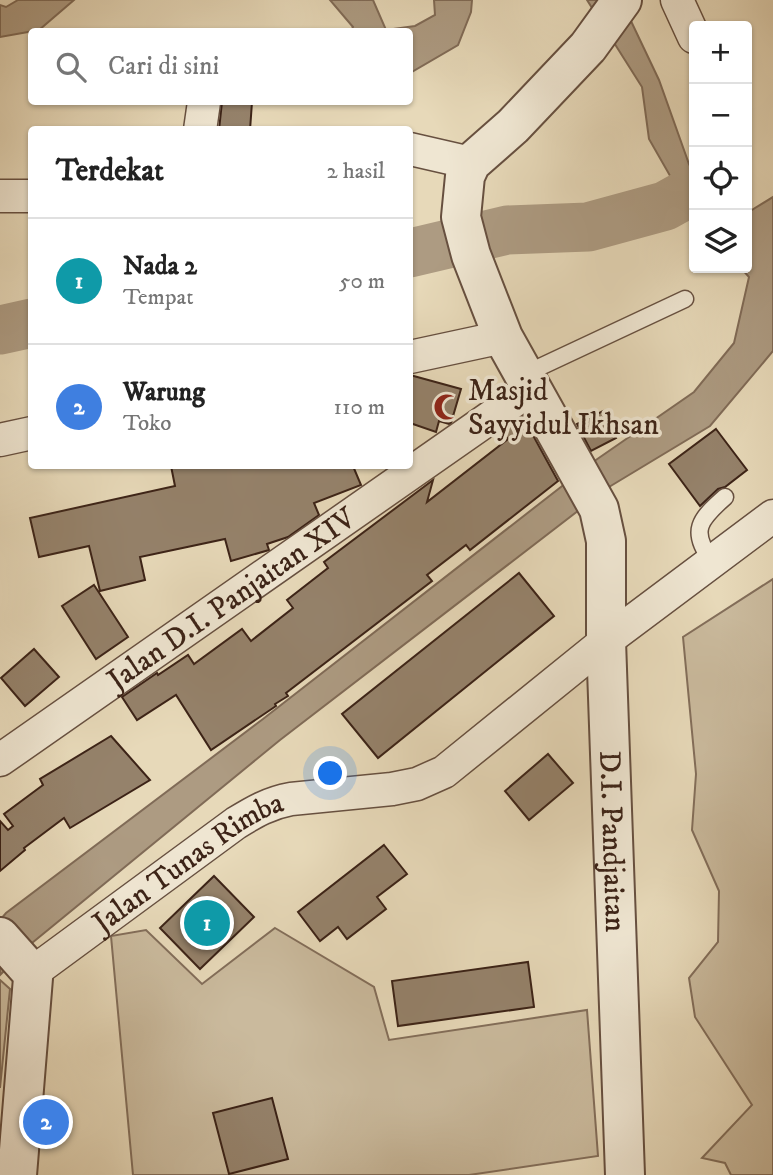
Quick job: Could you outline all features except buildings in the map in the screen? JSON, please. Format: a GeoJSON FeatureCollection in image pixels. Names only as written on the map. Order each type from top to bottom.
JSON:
{"type":"FeatureCollection","features":[{"type":"Feature","properties":{"kind":"street"},"geometry":{"type":"LineString","coordinates":[[413,150],[471,163],[513,125],[588,47],[622,0]]}},
{"type":"Feature","properties":{"kind":"street"},"geometry":{"type":"LineString","coordinates":[[677,0],[689,26]]}},
{"type":"Feature","properties":{"kind":"street"},"geometry":{"type":"LineString","coordinates":[[201,126],[204,105]]}},
{"type":"Feature","properties":{"kind":"street","name":"D.I. Pandjaitan"},"geometry":{"type":"LineString","coordinates":[[471,163],[465,176],[461,216],[471,255],[503,337],[599,509],[606,541],[606,640],[625,1175]]}},
{"type":"Feature","properties":{"kind":"street"},"geometry":{"type":"LineString","coordinates":[[0,196],[28,196]]}},
{"type":"Feature","properties":{"kind":"street"},"geometry":{"type":"LineString","coordinates":[[413,355],[503,337]]}},
{"type":"Feature","properties":{"kind":"street","name":"Jalan D.I. Panjaitan XIV"},"geometry":{"type":"LineString","coordinates":[[0,760],[535,394]]}},
{"type":"Feature","properties":{"kind":"street"},"geometry":{"type":"LineString","coordinates":[[0,440],[28,434]]}},
{"type":"Feature","properties":{"kind":"street","name":"Jalan Tunas Rimba"},"geometry":{"type":"LineString","coordinates":[[17,956],[265,806],[290,799],[417,784],[444,772],[606,640],[773,516]]}},
{"type":"Feature","properties":{"kind":"street"},"geometry":{"type":"LineString","coordinates":[[17,956],[17,1175]]}},
{"type":"Feature","properties":{"kind":"lane"},"geometry":{"type":"LineString","coordinates":[[535,394],[685,299]]}},
{"type":"Feature","properties":{"kind":"lane"},"geometry":{"type":"LineString","coordinates":[[712,561],[701,547],[699,528],[704,515],[725,497]]}},
{"type":"Feature","properties":{"kind":"shaded area"},"geometry":{"type":"Polygon","coordinates":[[[18,0],[74,0],[41,28],[28,28],[28,32],[0,37],[0,5],[6,7],[18,0]]]}},
{"type":"Feature","properties":{"kind":"shaded area"},"geometry":{"type":"Polygon","coordinates":[[[330,0],[373,0],[385,28],[353,27],[330,0]]]}},
{"type":"Feature","properties":{"kind":"shaded area"},"geometry":{"type":"Polygon","coordinates":[[[434,0],[472,0],[471,12],[458,45],[413,71],[413,28],[400,28],[415,26],[435,15],[434,0]]]}},
{"type":"Feature","properties":{"kind":"shaded area"},"geometry":{"type":"Polygon","coordinates":[[[587,0],[621,0],[659,80],[689,164],[689,207],[649,139],[642,87],[587,0]]]}},
{"type":"Feature","properties":{"kind":"shaded area"},"geometry":{"type":"Polygon","coordinates":[[[773,197],[773,351],[710,426],[609,487],[280,740],[32,943],[0,975],[0,920],[6,913],[263,719],[593,462],[694,392],[734,343],[749,277],[745,273],[752,273],[752,210],[773,197]]]}},
{"type":"Feature","properties":{"kind":"shaded area"},"geometry":{"type":"Polygon","coordinates":[[[773,579],[773,1175],[731,1175],[725,1163],[702,1158],[752,1105],[695,1017],[689,978],[718,942],[719,891],[692,830],[696,774],[683,637],[773,579]]]}},
{"type":"Feature","properties":{"kind":"shaded area"},"geometry":{"type":"Polygon","coordinates":[[[275,928],[374,987],[389,1040],[587,1010],[598,1156],[469,1175],[133,1175],[111,936],[146,930],[202,984],[275,928]]]}},
{"type":"Feature","properties":{"kind":"shaded area"},"geometry":{"type":"Polygon","coordinates":[[[0,980],[10,989],[0,1088],[0,980]]]}},
{"type":"Feature","properties":{"kind":"waterway"},"geometry":{"type":"LineString","coordinates":[[413,252],[507,230],[588,227],[665,206],[689,193]]}},
{"type":"Feature","properties":{"kind":"waterway"},"geometry":{"type":"LineString","coordinates":[[0,330],[28,324]]}},
{"type":"Feature","properties":{"kind":"place","name":"Masjid Sayyidul Ikhsan"},"geometry":{"type":"Point","coordinates":[447,407]}},
{"type":"Feature","properties":{"kind":"place","name":"Nada 2"},"geometry":{"type":"Point","coordinates":[207,923]}},
{"type":"Feature","properties":{"kind":"place","name":"Warung"},"geometry":{"type":"Point","coordinates":[46,1122]}}]}
